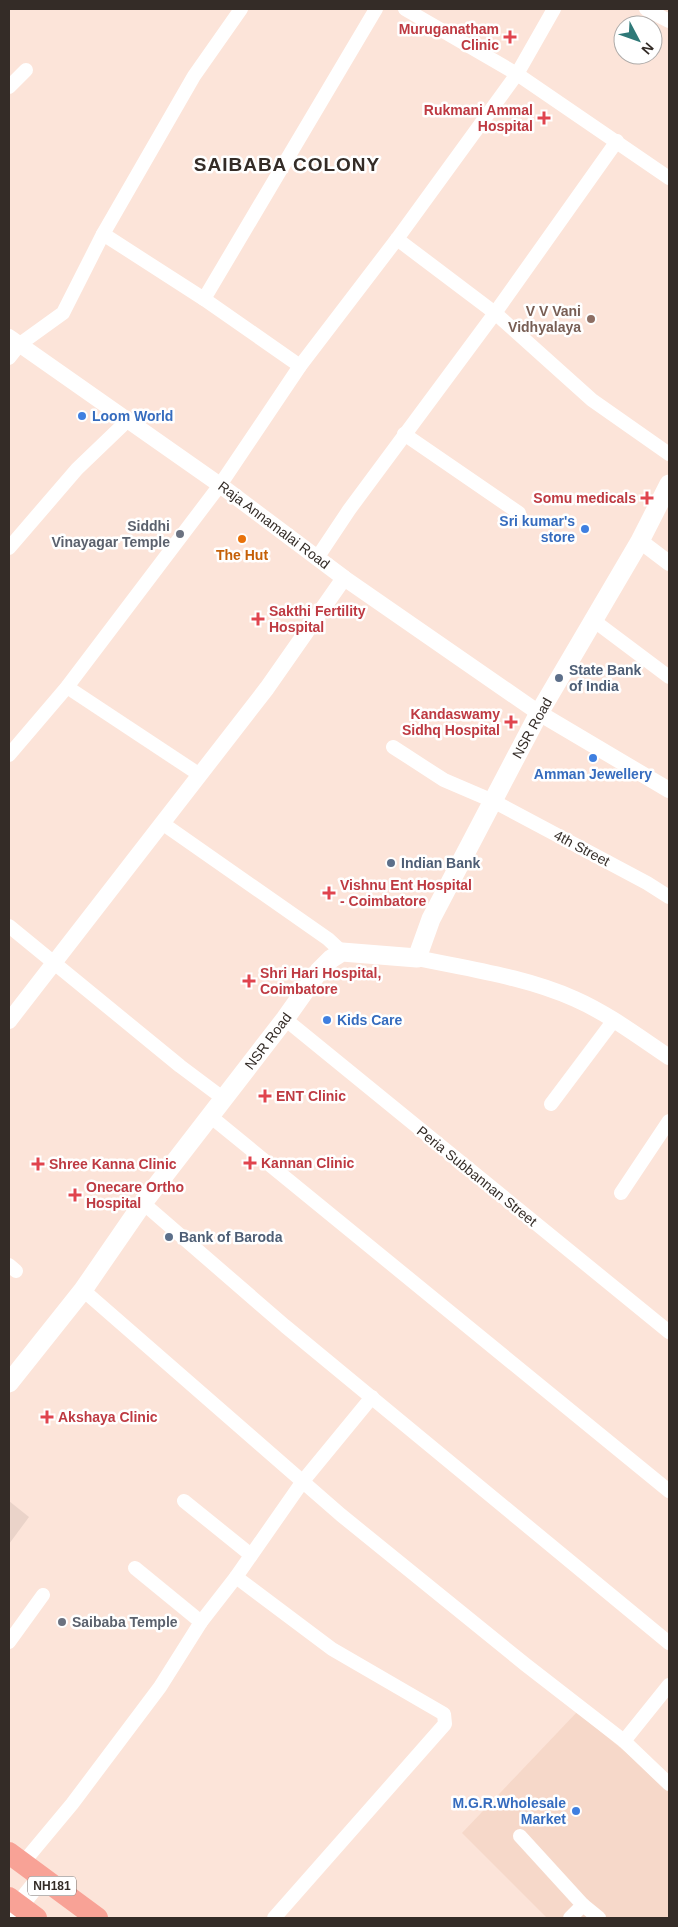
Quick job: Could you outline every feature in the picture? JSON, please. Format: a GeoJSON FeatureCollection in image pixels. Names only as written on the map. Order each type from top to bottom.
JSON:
{"type":"FeatureCollection","features":[{"type":"Feature","properties":{"kind":"highway","name":"NH181"},"geometry":{"type":"LineString","coordinates":[[16,1859],[97,1918]]}},
{"type":"Feature","properties":{"kind":"main road","name":"NSR Road"},"geometry":{"type":"LineString","coordinates":[[417,958],[431,919],[539,713],[640,541],[669,484]]}},
{"type":"Feature","properties":{"kind":"main road","name":"NSR Road"},"geometry":{"type":"LineString","coordinates":[[9,1383],[83,1290],[143,1203],[285,1019],[319,970],[342,952]]}},
{"type":"Feature","properties":{"kind":"main road"},"geometry":{"type":"LineString","coordinates":[[342,952],[417,958]]}},
{"type":"Feature","properties":{"kind":"main road"},"geometry":{"type":"LineString","coordinates":[[23,1913],[41,1878]]}},
{"type":"Feature","properties":{"kind":"street"},"geometry":{"type":"LineString","coordinates":[[9,358],[14,341],[63,313],[102,234],[194,76],[241,9]]}},
{"type":"Feature","properties":{"kind":"street"},"geometry":{"type":"LineString","coordinates":[[204,299],[376,9]]}},
{"type":"Feature","properties":{"kind":"street"},"geometry":{"type":"LineString","coordinates":[[405,9],[517,74],[669,178]]}},
{"type":"Feature","properties":{"kind":"street"},"geometry":{"type":"LineString","coordinates":[[9,755],[67,687],[220,485],[300,366],[397,239],[517,74],[554,9]]}},
{"type":"Feature","properties":{"kind":"street"},"geometry":{"type":"LineString","coordinates":[[646,9],[669,21]]}},
{"type":"Feature","properties":{"kind":"street"},"geometry":{"type":"LineString","coordinates":[[9,87],[26,70]]}},
{"type":"Feature","properties":{"kind":"street"},"geometry":{"type":"LineString","coordinates":[[317,558],[404,434],[495,313],[617,141]]}},
{"type":"Feature","properties":{"kind":"street"},"geometry":{"type":"LineString","coordinates":[[102,234],[204,299],[300,366]]}},
{"type":"Feature","properties":{"kind":"street"},"geometry":{"type":"LineString","coordinates":[[397,239],[495,313],[592,400],[669,454]]}},
{"type":"Feature","properties":{"kind":"street","name":"Raja Annamalai Road"},"geometry":{"type":"LineString","coordinates":[[14,341],[220,485],[344,578],[539,713],[669,790]]}},
{"type":"Feature","properties":{"kind":"street"},"geometry":{"type":"LineString","coordinates":[[9,548],[77,468],[127,421]]}},
{"type":"Feature","properties":{"kind":"street"},"geometry":{"type":"LineString","coordinates":[[404,434],[520,514]]}},
{"type":"Feature","properties":{"kind":"street"},"geometry":{"type":"LineString","coordinates":[[640,541],[669,563]]}},
{"type":"Feature","properties":{"kind":"street"},"geometry":{"type":"LineString","coordinates":[[9,1021],[268,688],[344,578]]}},
{"type":"Feature","properties":{"kind":"street"},"geometry":{"type":"LineString","coordinates":[[594,620],[669,677]]}},
{"type":"Feature","properties":{"kind":"street"},"geometry":{"type":"LineString","coordinates":[[67,687],[200,775]]}},
{"type":"Feature","properties":{"kind":"street","name":"4th Street"},"geometry":{"type":"LineString","coordinates":[[393,747],[444,780],[493,801],[647,883],[669,897]]}},
{"type":"Feature","properties":{"kind":"street"},"geometry":{"type":"LineString","coordinates":[[162,823],[328,939],[342,952]]}},
{"type":"Feature","properties":{"kind":"street"},"geometry":{"type":"LineString","coordinates":[[9,926],[180,1066],[224,1099]]}},
{"type":"Feature","properties":{"kind":"street"},"geometry":{"type":"LineString","coordinates":[[417,958],[505,976],[574,999],[614,1020],[669,1057]]}},
{"type":"Feature","properties":{"kind":"street","name":"Peria Subbannan Street"},"geometry":{"type":"LineString","coordinates":[[285,1019],[669,1332]]}},
{"type":"Feature","properties":{"kind":"street"},"geometry":{"type":"LineString","coordinates":[[551,1104],[614,1020]]}},
{"type":"Feature","properties":{"kind":"street"},"geometry":{"type":"LineString","coordinates":[[210,1116],[669,1491]]}},
{"type":"Feature","properties":{"kind":"street"},"geometry":{"type":"LineString","coordinates":[[621,1193],[669,1121]]}},
{"type":"Feature","properties":{"kind":"street"},"geometry":{"type":"LineString","coordinates":[[143,1203],[285,1326],[669,1643]]}},
{"type":"Feature","properties":{"kind":"street"},"geometry":{"type":"LineString","coordinates":[[83,1290],[341,1515],[526,1665],[624,1741],[669,1784]]}},
{"type":"Feature","properties":{"kind":"street"},"geometry":{"type":"LineString","coordinates":[[16,1859],[72,1804],[160,1687],[201,1622],[236,1577],[303,1480],[372,1397]]}},
{"type":"Feature","properties":{"kind":"street"},"geometry":{"type":"LineString","coordinates":[[184,1501],[251,1555]]}},
{"type":"Feature","properties":{"kind":"street"},"geometry":{"type":"LineString","coordinates":[[135,1568],[201,1622]]}},
{"type":"Feature","properties":{"kind":"street"},"geometry":{"type":"LineString","coordinates":[[236,1577],[332,1649],[444,1714],[445,1724],[274,1918]]}},
{"type":"Feature","properties":{"kind":"street"},"geometry":{"type":"LineString","coordinates":[[9,1642],[43,1596]]}},
{"type":"Feature","properties":{"kind":"street"},"geometry":{"type":"LineString","coordinates":[[624,1741],[669,1685]]}},
{"type":"Feature","properties":{"kind":"street"},"geometry":{"type":"LineString","coordinates":[[520,1836],[583,1904],[599,1918]]}},
{"type":"Feature","properties":{"kind":"street"},"geometry":{"type":"LineString","coordinates":[[570,1918],[583,1904]]}},
{"type":"Feature","properties":{"kind":"shaded area"},"geometry":{"type":"Polygon","coordinates":[[[9,1501],[29,1517],[9,1544],[9,1501]]]}},
{"type":"Feature","properties":{"kind":"shaded area","name":"M.G.R.Wholesale Market"},"geometry":{"type":"Polygon","coordinates":[[[577,1712],[669,1788],[669,1918],[547,1918],[462,1833],[577,1712]]]}},
{"type":"Feature","properties":{"kind":"place","name":"Muruganatham Clinic"},"geometry":{"type":"Point","coordinates":[510,37]}},
{"type":"Feature","properties":{"kind":"place","name":"Rukmani Ammal Hospital"},"geometry":{"type":"Point","coordinates":[544,118]}},
{"type":"Feature","properties":{"kind":"place","name":"V V Vani Vidhyalaya"},"geometry":{"type":"Point","coordinates":[591,319]}},
{"type":"Feature","properties":{"kind":"place","name":"Loom World"},"geometry":{"type":"Point","coordinates":[82,416]}},
{"type":"Feature","properties":{"kind":"place","name":"Somu medicals"},"geometry":{"type":"Point","coordinates":[647,498]}},
{"type":"Feature","properties":{"kind":"place","name":"Sri kumar's store"},"geometry":{"type":"Point","coordinates":[585,529]}},
{"type":"Feature","properties":{"kind":"place","name":"Siddhi Vinayagar Temple"},"geometry":{"type":"Point","coordinates":[180,534]}},
{"type":"Feature","properties":{"kind":"place","name":"The Hut"},"geometry":{"type":"Point","coordinates":[242,539]}},
{"type":"Feature","properties":{"kind":"place","name":"Sakthi Fertility Hospital"},"geometry":{"type":"Point","coordinates":[258,619]}},
{"type":"Feature","properties":{"kind":"place","name":"State Bank of India"},"geometry":{"type":"Point","coordinates":[559,678]}},
{"type":"Feature","properties":{"kind":"place","name":"Kandaswamy Sidhq Hospital"},"geometry":{"type":"Point","coordinates":[511,722]}},
{"type":"Feature","properties":{"kind":"place","name":"Amman Jewellery"},"geometry":{"type":"Point","coordinates":[593,758]}},
{"type":"Feature","properties":{"kind":"place","name":"Indian Bank"},"geometry":{"type":"Point","coordinates":[391,863]}},
{"type":"Feature","properties":{"kind":"place","name":"Vishnu Ent Hospital - Coimbatore"},"geometry":{"type":"Point","coordinates":[329,893]}},
{"type":"Feature","properties":{"kind":"place","name":"Shri Hari Hospital, Coimbatore"},"geometry":{"type":"Point","coordinates":[249,981]}},
{"type":"Feature","properties":{"kind":"place","name":"Kids Care"},"geometry":{"type":"Point","coordinates":[327,1020]}},
{"type":"Feature","properties":{"kind":"place","name":"ENT Clinic"},"geometry":{"type":"Point","coordinates":[265,1096]}},
{"type":"Feature","properties":{"kind":"place","name":"Kannan Clinic"},"geometry":{"type":"Point","coordinates":[250,1163]}},
{"type":"Feature","properties":{"kind":"place","name":"Shree Kanna Clinic"},"geometry":{"type":"Point","coordinates":[38,1164]}},
{"type":"Feature","properties":{"kind":"place","name":"Onecare Ortho Hospital"},"geometry":{"type":"Point","coordinates":[75,1195]}},
{"type":"Feature","properties":{"kind":"place","name":"Bank of Baroda"},"geometry":{"type":"Point","coordinates":[169,1237]}},
{"type":"Feature","properties":{"kind":"place","name":"Akshaya Clinic"},"geometry":{"type":"Point","coordinates":[47,1417]}},
{"type":"Feature","properties":{"kind":"place","name":"Saibaba Temple"},"geometry":{"type":"Point","coordinates":[62,1622]}},
{"type":"Feature","properties":{"kind":"place","name":"M.G.R.Wholesale Market"},"geometry":{"type":"Point","coordinates":[576,1811]}},
{"type":"Feature","properties":{"kind":"district","name":"SAIBABA COLONY"},"geometry":{"type":"Point","coordinates":[287,164]}}]}
